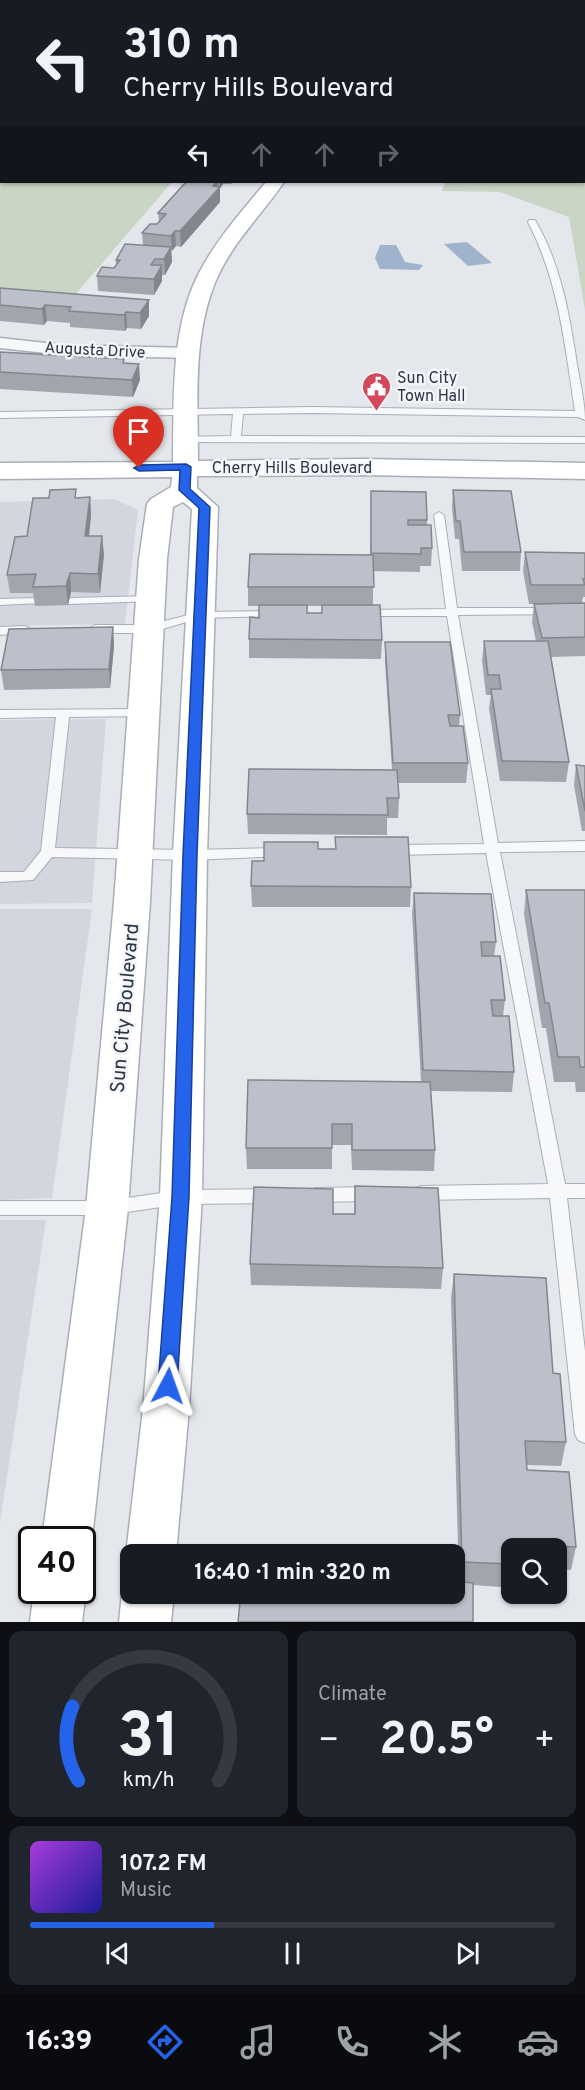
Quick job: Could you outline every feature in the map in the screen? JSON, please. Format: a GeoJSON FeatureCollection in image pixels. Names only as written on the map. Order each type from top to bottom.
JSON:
{"type":"FeatureCollection","features":[{"type":"Feature","properties":{"kind":"street"},"geometry":{"type":"LineString","coordinates":[[153,1544],[166,1409],[181,1197],[190,855],[205,507],[185,479],[190,353],[195,312],[207,277],[224,248],[273,183]]}},
{"type":"Feature","properties":{"kind":"street","name":"Augusta Drive"},"geometry":{"type":"LineString","coordinates":[[0,343],[64,350],[190,353]]}},
{"type":"Feature","properties":{"kind":"street","name":"Cherry Hills Boulevard"},"geometry":{"type":"LineString","coordinates":[[0,493],[364,466],[585,471]]}},
{"type":"Feature","properties":{"kind":"street","name":"Cherry Hills Boulevard"},"geometry":{"type":"LineString","coordinates":[[0,471],[440,488],[585,491]]}},
{"type":"Feature","properties":{"kind":"street","name":"Sun City Boulevard"},"geometry":{"type":"LineString","coordinates":[[69,1526],[107,1208],[160,504],[185,479]]}},
{"type":"Feature","properties":{"kind":"street"},"geometry":{"type":"LineString","coordinates":[[56,1622],[58,1604]]}},
{"type":"Feature","properties":{"kind":"street"},"geometry":{"type":"LineString","coordinates":[[145,1622],[147,1604]]}},
{"type":"Feature","properties":{"kind":"lane"},"geometry":{"type":"LineString","coordinates":[[0,415],[238,411],[583,415],[556,274],[546,246],[532,222]]}},
{"type":"Feature","properties":{"kind":"lane"},"geometry":{"type":"LineString","coordinates":[[236,439],[238,411]]}},
{"type":"Feature","properties":{"kind":"lane"},"geometry":{"type":"LineString","coordinates":[[186,439],[585,440]]}},
{"type":"Feature","properties":{"kind":"lane"},"geometry":{"type":"LineString","coordinates":[[440,515],[452,612],[492,848],[558,1191],[585,1434]]}},
{"type":"Feature","properties":{"kind":"lane"},"geometry":{"type":"LineString","coordinates":[[0,602],[36,601]]}},
{"type":"Feature","properties":{"kind":"lane"},"geometry":{"type":"LineString","coordinates":[[69,601],[150,614],[284,614]]}},
{"type":"Feature","properties":{"kind":"lane"},"geometry":{"type":"LineString","coordinates":[[356,614],[585,611]]}},
{"type":"Feature","properties":{"kind":"lane"},"geometry":{"type":"LineString","coordinates":[[80,630],[150,614]]}},
{"type":"Feature","properties":{"kind":"lane"},"geometry":{"type":"LineString","coordinates":[[0,631],[34,630]]}},
{"type":"Feature","properties":{"kind":"lane"},"geometry":{"type":"LineString","coordinates":[[0,714],[144,713]]}},
{"type":"Feature","properties":{"kind":"lane"},"geometry":{"type":"LineString","coordinates":[[0,877],[28,877],[48,852],[63,714]]}},
{"type":"Feature","properties":{"kind":"lane"},"geometry":{"type":"LineString","coordinates":[[376,851],[585,846]]}},
{"type":"Feature","properties":{"kind":"lane"},"geometry":{"type":"LineString","coordinates":[[48,852],[190,855],[295,853]]}},
{"type":"Feature","properties":{"kind":"lane"},"geometry":{"type":"LineString","coordinates":[[0,1208],[107,1208],[181,1197],[585,1191]]}},
{"type":"Feature","properties":{"kind":"shaded area"},"geometry":{"type":"Polygon","coordinates":[[[114,499],[138,510],[125,624],[0,626],[0,502],[114,499]]]}},
{"type":"Feature","properties":{"kind":"shaded area"},"geometry":{"type":"Polygon","coordinates":[[[106,719],[92,903],[0,904],[0,720],[106,719]]]}},
{"type":"Feature","properties":{"kind":"shaded area"},"geometry":{"type":"Polygon","coordinates":[[[0,909],[92,909],[52,1198],[0,1200],[0,909]]]}},
{"type":"Feature","properties":{"kind":"shaded area"},"geometry":{"type":"Polygon","coordinates":[[[0,1220],[46,1220],[0,1522],[0,1220]]]}},
{"type":"Feature","properties":{"kind":"green space"},"geometry":{"type":"Polygon","coordinates":[[[0,183],[171,183],[73,297],[0,291],[0,183]]]}},
{"type":"Feature","properties":{"kind":"green space"},"geometry":{"type":"Polygon","coordinates":[[[445,183],[585,183],[585,310],[569,217],[500,192],[442,191],[445,183]]]}},
{"type":"Feature","properties":{"kind":"water"},"geometry":{"type":"Polygon","coordinates":[[[467,242],[492,263],[468,266],[444,244],[467,242]]]}},
{"type":"Feature","properties":{"kind":"water"},"geometry":{"type":"Polygon","coordinates":[[[380,245],[396,245],[405,262],[423,265],[419,270],[380,269],[375,258],[380,245]]]}},
{"type":"Feature","properties":{"kind":"building"},"geometry":{"type":"Polygon","coordinates":[[[185,183],[216,183],[213,186],[220,187],[180,231],[175,231],[171,236],[142,233],[150,224],[157,224],[166,214],[158,213],[185,183]]]}},
{"type":"Feature","properties":{"kind":"building"},"geometry":{"type":"Polygon","coordinates":[[[125,244],[171,247],[164,259],[155,259],[151,265],[162,265],[154,279],[97,276],[102,267],[114,268],[120,260],[116,260],[125,244]]]}},
{"type":"Feature","properties":{"kind":"building"},"geometry":{"type":"Polygon","coordinates":[[[0,288],[149,300],[140,313],[126,312],[124,315],[69,311],[71,307],[45,305],[42,309],[0,305],[0,288]]]}},
{"type":"Feature","properties":{"kind":"building"},"geometry":{"type":"Polygon","coordinates":[[[0,352],[124,359],[123,363],[139,364],[132,380],[0,372],[0,352]]]}},
{"type":"Feature","properties":{"kind":"building"},"geometry":{"type":"Polygon","coordinates":[[[76,489],[75,498],[90,497],[85,536],[102,536],[98,574],[70,573],[66,586],[33,587],[36,574],[7,575],[15,537],[27,536],[33,498],[49,498],[50,490],[76,489]]]}},
{"type":"Feature","properties":{"kind":"building"},"geometry":{"type":"Polygon","coordinates":[[[453,490],[511,491],[521,552],[464,552],[460,521],[456,521],[453,490]]]}},
{"type":"Feature","properties":{"kind":"building"},"geometry":{"type":"Polygon","coordinates":[[[371,491],[426,492],[427,520],[408,520],[408,525],[431,525],[432,548],[421,548],[421,554],[371,553],[371,491]]]}},
{"type":"Feature","properties":{"kind":"building"},"geometry":{"type":"Polygon","coordinates":[[[525,552],[585,553],[585,579],[583,579],[585,585],[531,585],[525,552]]]}},
{"type":"Feature","properties":{"kind":"building"},"geometry":{"type":"Polygon","coordinates":[[[250,554],[373,555],[374,587],[248,587],[250,554]]]}},
{"type":"Feature","properties":{"kind":"building"},"geometry":{"type":"Polygon","coordinates":[[[585,603],[585,637],[542,638],[534,604],[585,603]]]}},
{"type":"Feature","properties":{"kind":"building"},"geometry":{"type":"Polygon","coordinates":[[[259,605],[307,605],[307,613],[322,613],[322,605],[380,605],[382,640],[249,639],[250,617],[259,618],[259,605]]]}},
{"type":"Feature","properties":{"kind":"building"},"geometry":{"type":"Polygon","coordinates":[[[113,627],[109,669],[1,670],[9,629],[113,627]]]}},
{"type":"Feature","properties":{"kind":"building"},"geometry":{"type":"Polygon","coordinates":[[[484,641],[548,641],[569,762],[502,761],[491,689],[501,689],[499,675],[488,675],[484,641]]]}},
{"type":"Feature","properties":{"kind":"building"},"geometry":{"type":"Polygon","coordinates":[[[385,642],[450,642],[460,715],[448,715],[450,726],[463,726],[468,763],[393,763],[385,642]]]}},
{"type":"Feature","properties":{"kind":"building"},"geometry":{"type":"Polygon","coordinates":[[[576,765],[585,766],[585,811],[576,765]]]}},
{"type":"Feature","properties":{"kind":"building"},"geometry":{"type":"Polygon","coordinates":[[[249,769],[397,770],[399,798],[387,798],[388,815],[247,814],[249,769]]]}},
{"type":"Feature","properties":{"kind":"building"},"geometry":{"type":"Polygon","coordinates":[[[335,837],[408,837],[411,887],[251,886],[252,861],[264,861],[264,842],[318,842],[318,849],[336,849],[335,837]]]}},
{"type":"Feature","properties":{"kind":"building"},"geometry":{"type":"Polygon","coordinates":[[[526,890],[585,890],[585,1067],[580,1067],[579,1057],[558,1057],[549,1003],[545,1003],[526,890]]]}},
{"type":"Feature","properties":{"kind":"building"},"geometry":{"type":"Polygon","coordinates":[[[414,893],[491,894],[496,942],[481,942],[482,956],[500,956],[505,1000],[491,1000],[493,1016],[509,1016],[514,1072],[423,1070],[414,893]]]}},
{"type":"Feature","properties":{"kind":"building"},"geometry":{"type":"Polygon","coordinates":[[[248,1080],[430,1082],[435,1150],[352,1150],[352,1124],[332,1124],[332,1148],[246,1148],[248,1080]]]}},
{"type":"Feature","properties":{"kind":"building"},"geometry":{"type":"Polygon","coordinates":[[[355,1186],[438,1188],[443,1268],[250,1264],[254,1187],[333,1189],[333,1214],[355,1214],[355,1186]]]}},
{"type":"Feature","properties":{"kind":"building"},"geometry":{"type":"Polygon","coordinates":[[[454,1274],[546,1278],[553,1373],[560,1374],[566,1442],[525,1441],[527,1470],[569,1472],[576,1547],[567,1547],[567,1538],[501,1538],[501,1564],[465,1562],[465,1544],[462,1544],[454,1274]]]}},
{"type":"Feature","properties":{"kind":"building"},"geometry":{"type":"Polygon","coordinates":[[[465,1582],[473,1583],[473,1622],[238,1622],[240,1604],[465,1604],[465,1582]]]}},
{"type":"Feature","properties":{"kind":"place","name":"Sun City Town Hall"},"geometry":{"type":"Point","coordinates":[376,412]}},
{"type":"Feature","properties":{"kind":"route"},"geometry":{"type":"LineString","coordinates":[[139,468],[186,467],[184,490],[205,507],[190,855],[181,1197],[168,1386]]}}]}
